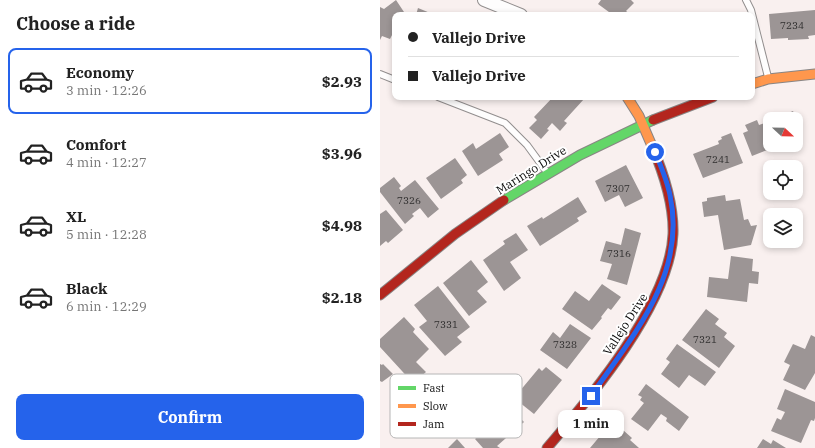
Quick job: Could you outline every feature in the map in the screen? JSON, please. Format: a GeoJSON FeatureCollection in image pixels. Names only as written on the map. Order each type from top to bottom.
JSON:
{"type":"FeatureCollection","features":[{"type":"Feature","properties":{"kind":"street"},"geometry":{"type":"LineString","coordinates":[[484,0],[513,12]]}},
{"type":"Feature","properties":{"kind":"street"},"geometry":{"type":"LineString","coordinates":[[755,83],[768,79],[815,74]]}},
{"type":"Feature","properties":{"kind":"street","name":"Vallejo Drive"},"geometry":{"type":"LineString","coordinates":[[547,448],[591,396],[642,323],[653,305],[668,267],[672,244],[673,218],[670,195],[661,166],[643,125],[629,100]]}},
{"type":"Feature","properties":{"kind":"street","name":"Maringo Drive"},"geometry":{"type":"LineString","coordinates":[[380,295],[421,259],[547,172],[604,142],[706,100]]}},
{"type":"Feature","properties":{"kind":"lane"},"geometry":{"type":"LineString","coordinates":[[746,0],[751,12]]}},
{"type":"Feature","properties":{"kind":"lane"},"geometry":{"type":"LineString","coordinates":[[755,26],[768,79]]}},
{"type":"Feature","properties":{"kind":"lane"},"geometry":{"type":"LineString","coordinates":[[380,74],[392,79]]}},
{"type":"Feature","properties":{"kind":"lane"},"geometry":{"type":"LineString","coordinates":[[446,100],[505,123],[527,145],[547,172]]}},
{"type":"Feature","properties":{"kind":"building"},"geometry":{"type":"Polygon","coordinates":[[[396,0],[404,12],[392,12],[392,35],[390,39],[382,36],[380,40],[380,7],[384,9],[396,0]]]}},
{"type":"Feature","properties":{"kind":"building"},"geometry":{"type":"Polygon","coordinates":[[[601,0],[631,0],[634,3],[626,11],[627,12],[609,12],[598,4],[601,0]]]}},
{"type":"Feature","properties":{"kind":"building"},"geometry":{"type":"Polygon","coordinates":[[[418,8],[428,12],[417,12],[418,8]]]}},
{"type":"Feature","properties":{"kind":"building"},"geometry":{"type":"Polygon","coordinates":[[[815,10],[815,35],[808,36],[809,39],[771,39],[769,14],[815,10]]]}},
{"type":"Feature","properties":{"kind":"building"},"geometry":{"type":"Polygon","coordinates":[[[550,100],[583,100],[564,121],[567,123],[560,131],[552,123],[547,129],[549,130],[541,139],[529,128],[537,120],[534,117],[550,100]]]}},
{"type":"Feature","properties":{"kind":"building"},"geometry":{"type":"Polygon","coordinates":[[[757,120],[759,125],[763,124],[763,152],[752,156],[743,133],[748,131],[745,125],[757,120]]]}},
{"type":"Feature","properties":{"kind":"building"},"geometry":{"type":"Polygon","coordinates":[[[500,133],[509,147],[499,154],[503,160],[478,176],[462,151],[473,143],[476,149],[500,133]]]}},
{"type":"Feature","properties":{"kind":"building"},"geometry":{"type":"Polygon","coordinates":[[[731,133],[743,163],[703,178],[693,154],[719,144],[718,141],[722,139],[721,137],[731,133]]]}},
{"type":"Feature","properties":{"kind":"building"},"geometry":{"type":"Polygon","coordinates":[[[455,158],[467,175],[461,180],[463,183],[441,199],[426,178],[455,158]]]}},
{"type":"Feature","properties":{"kind":"building"},"geometry":{"type":"Polygon","coordinates":[[[626,165],[643,198],[625,207],[619,195],[605,202],[595,181],[626,165]]]}},
{"type":"Feature","properties":{"kind":"building"},"geometry":{"type":"Polygon","coordinates":[[[394,177],[401,186],[399,188],[401,191],[415,180],[439,209],[428,218],[420,208],[412,214],[414,216],[405,224],[380,192],[380,188],[394,177]]]}},
{"type":"Feature","properties":{"kind":"building"},"geometry":{"type":"Polygon","coordinates":[[[725,195],[726,201],[740,199],[744,220],[748,219],[751,226],[757,225],[751,245],[724,250],[718,215],[704,217],[702,202],[707,201],[707,198],[725,195]]]}},
{"type":"Feature","properties":{"kind":"building"},"geometry":{"type":"Polygon","coordinates":[[[578,197],[587,212],[577,218],[579,221],[540,246],[527,226],[542,217],[543,219],[578,197]]]}},
{"type":"Feature","properties":{"kind":"building"},"geometry":{"type":"Polygon","coordinates":[[[386,210],[403,230],[388,243],[386,241],[380,246],[380,214],[386,210]]]}},
{"type":"Feature","properties":{"kind":"building"},"geometry":{"type":"Polygon","coordinates":[[[625,228],[641,233],[627,285],[607,279],[612,264],[600,261],[606,241],[621,245],[625,228]]]}},
{"type":"Feature","properties":{"kind":"building"},"geometry":{"type":"Polygon","coordinates":[[[516,233],[528,250],[510,262],[521,278],[504,291],[483,260],[505,244],[503,241],[516,233]]]}},
{"type":"Feature","properties":{"kind":"building"},"geometry":{"type":"Polygon","coordinates":[[[731,256],[753,259],[752,271],[759,272],[758,284],[749,283],[747,302],[707,297],[709,277],[728,279],[731,256]]]}},
{"type":"Feature","properties":{"kind":"building"},"geometry":{"type":"Polygon","coordinates":[[[471,260],[488,282],[477,291],[487,302],[469,316],[443,283],[471,260]]]}},
{"type":"Feature","properties":{"kind":"building"},"geometry":{"type":"Polygon","coordinates":[[[602,284],[621,297],[611,310],[608,308],[592,330],[562,309],[575,291],[589,301],[602,284]]]}},
{"type":"Feature","properties":{"kind":"building"},"geometry":{"type":"Polygon","coordinates":[[[438,286],[470,327],[457,337],[462,342],[445,356],[419,327],[427,321],[414,305],[438,286]]]}},
{"type":"Feature","properties":{"kind":"building"},"geometry":{"type":"Polygon","coordinates":[[[706,309],[719,319],[715,324],[727,333],[724,337],[735,346],[719,368],[682,340],[706,309]]]}},
{"type":"Feature","properties":{"kind":"building"},"geometry":{"type":"Polygon","coordinates":[[[404,317],[415,329],[413,332],[429,349],[416,362],[426,372],[424,374],[405,374],[380,347],[380,339],[404,317]]]}},
{"type":"Feature","properties":{"kind":"building"},"geometry":{"type":"Polygon","coordinates":[[[570,324],[591,338],[567,369],[540,350],[553,332],[560,338],[570,324]]]}},
{"type":"Feature","properties":{"kind":"building"},"geometry":{"type":"Polygon","coordinates":[[[811,335],[815,337],[815,373],[805,390],[783,380],[790,365],[784,362],[793,344],[805,349],[811,335]]]}},
{"type":"Feature","properties":{"kind":"building"},"geometry":{"type":"Polygon","coordinates":[[[677,344],[716,372],[705,386],[689,375],[679,388],[661,374],[670,362],[666,359],[677,344]]]}},
{"type":"Feature","properties":{"kind":"building"},"geometry":{"type":"Polygon","coordinates":[[[380,364],[383,364],[393,374],[390,374],[390,376],[382,382],[380,381],[380,364]]]}},
{"type":"Feature","properties":{"kind":"building"},"geometry":{"type":"Polygon","coordinates":[[[546,367],[562,380],[534,414],[522,404],[522,388],[539,368],[542,371],[546,367]]]}},
{"type":"Feature","properties":{"kind":"building"},"geometry":{"type":"Polygon","coordinates":[[[646,384],[689,417],[679,431],[666,421],[667,418],[661,414],[648,431],[631,419],[644,403],[640,400],[642,397],[638,395],[646,384]]]}},
{"type":"Feature","properties":{"kind":"building"},"geometry":{"type":"Polygon","coordinates":[[[785,389],[815,402],[814,421],[811,420],[801,443],[771,431],[777,418],[781,420],[785,412],[777,409],[785,389]]]}},
{"type":"Feature","properties":{"kind":"building"},"geometry":{"type":"Polygon","coordinates":[[[615,423],[632,438],[630,440],[639,448],[590,448],[606,429],[608,431],[615,423]]]}},
{"type":"Feature","properties":{"kind":"building"},"geometry":{"type":"Polygon","coordinates":[[[506,438],[497,446],[500,448],[483,448],[475,439],[506,438]]]}},
{"type":"Feature","properties":{"kind":"building"},"geometry":{"type":"Polygon","coordinates":[[[457,439],[465,448],[448,448],[457,439]]]}},
{"type":"Feature","properties":{"kind":"building"},"geometry":{"type":"Polygon","coordinates":[[[763,439],[771,444],[773,440],[786,448],[757,448],[763,439]]]}},
{"type":"Feature","properties":{"kind":"traffic: fast"},"geometry":{"type":"LineString","coordinates":[[504,200],[580,155],[653,120]]}},
{"type":"Feature","properties":{"kind":"traffic: slow"},"geometry":{"type":"LineString","coordinates":[[755,83],[768,79],[815,74]]}},
{"type":"Feature","properties":{"kind":"traffic: slow"},"geometry":{"type":"LineString","coordinates":[[629,100],[639,116],[652,146]]}},
{"type":"Feature","properties":{"kind":"traffic: jam"},"geometry":{"type":"LineString","coordinates":[[653,120],[705,100]]}},
{"type":"Feature","properties":{"kind":"traffic: jam"},"geometry":{"type":"LineString","coordinates":[[547,448],[585,403],[625,348],[643,319],[658,289],[669,261],[673,234],[672,212],[664,178],[652,146]]}},
{"type":"Feature","properties":{"kind":"traffic: jam"},"geometry":{"type":"LineString","coordinates":[[380,295],[455,234],[504,200]]}},
{"type":"Feature","properties":{"kind":"route"},"geometry":{"type":"LineString","coordinates":[[591,396],[653,305],[668,267],[672,244],[672,206],[661,166],[655,152]]}}]}
